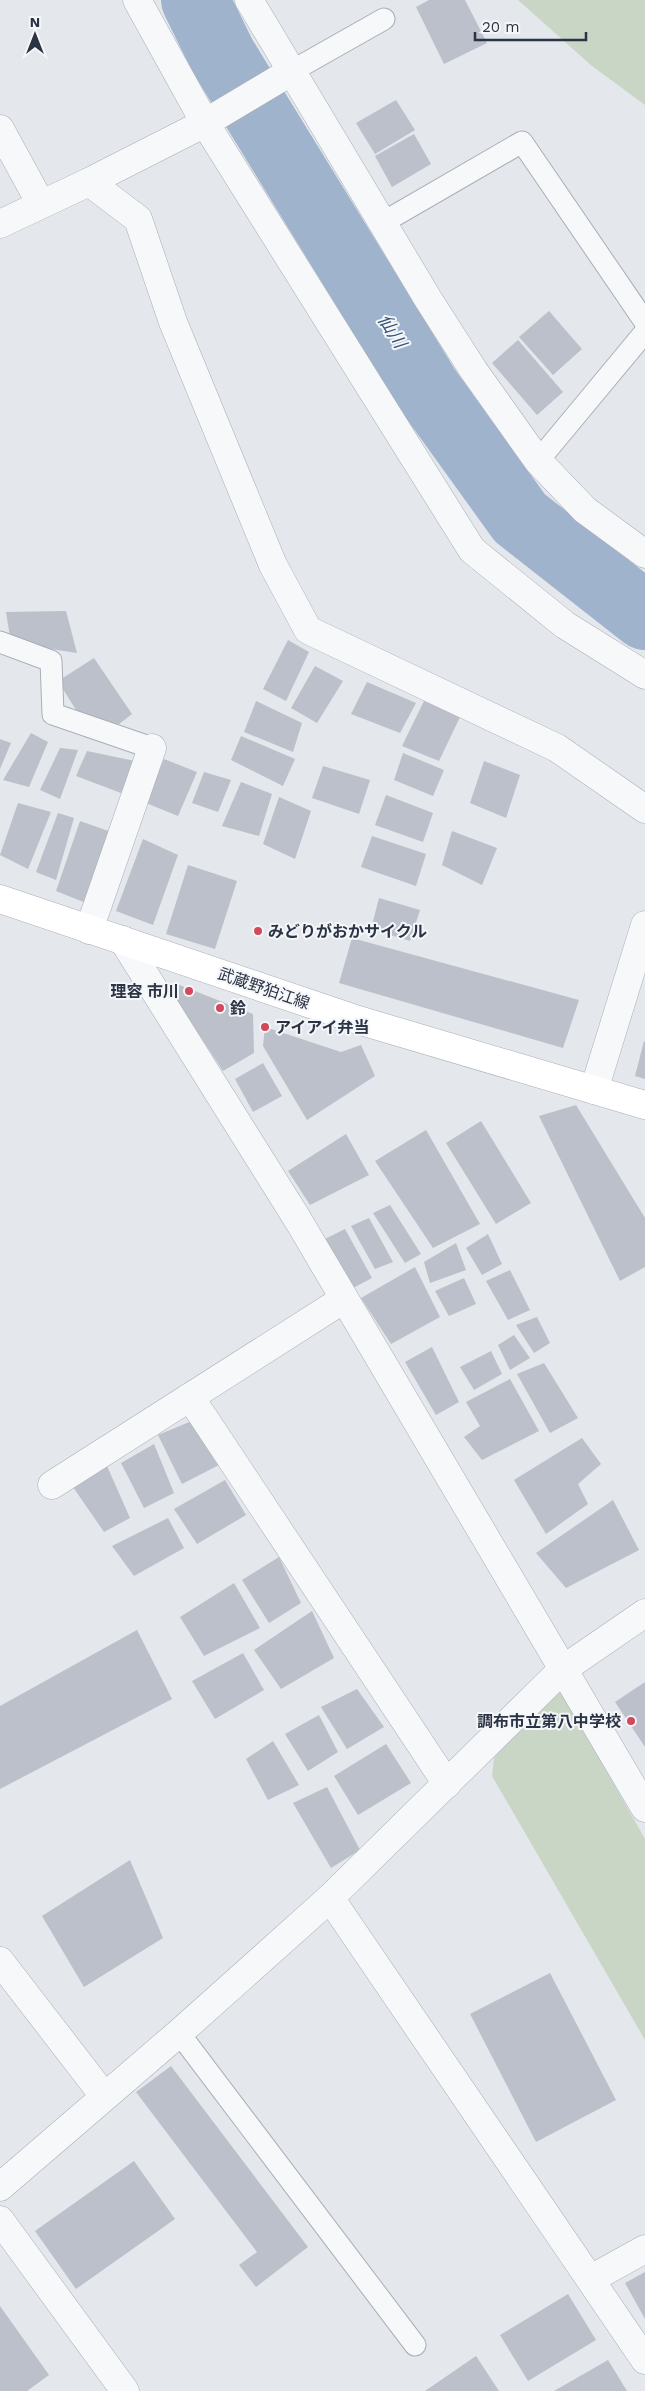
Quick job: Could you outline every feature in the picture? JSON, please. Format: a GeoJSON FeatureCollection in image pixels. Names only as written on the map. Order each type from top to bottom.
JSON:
{"type":"FeatureCollection","features":[{"type":"Feature","properties":{"kind":"main road","name":"武蔵野狛江線"},"geometry":{"type":"LineString","coordinates":[[0,899],[358,1020],[645,1105]]}},
{"type":"Feature","properties":{"kind":"street"},"geometry":{"type":"LineString","coordinates":[[137,0],[214,118],[472,550],[565,625],[645,675]]}},
{"type":"Feature","properties":{"kind":"street"},"geometry":{"type":"LineString","coordinates":[[249,0],[282,76],[382,223],[474,371],[538,461],[585,510],[645,554]]}},
{"type":"Feature","properties":{"kind":"street"},"geometry":{"type":"LineString","coordinates":[[0,224],[89,182],[214,118],[282,76]]}},
{"type":"Feature","properties":{"kind":"street"},"geometry":{"type":"LineString","coordinates":[[0,129],[41,204]]}},
{"type":"Feature","properties":{"kind":"street"},"geometry":{"type":"LineString","coordinates":[[89,182],[138,219],[173,322],[274,565],[308,630],[557,748],[645,809]]}},
{"type":"Feature","properties":{"kind":"street"},"geometry":{"type":"LineString","coordinates":[[89,930],[152,748]]}},
{"type":"Feature","properties":{"kind":"street"},"geometry":{"type":"LineString","coordinates":[[594,1090],[645,926]]}},
{"type":"Feature","properties":{"kind":"street"},"geometry":{"type":"LineString","coordinates":[[123,940],[298,1220],[645,1808]]}},
{"type":"Feature","properties":{"kind":"street"},"geometry":{"type":"LineString","coordinates":[[52,1485],[344,1299]]}},
{"type":"Feature","properties":{"kind":"street"},"geometry":{"type":"LineString","coordinates":[[190,1397],[447,1784]]}},
{"type":"Feature","properties":{"kind":"street"},"geometry":{"type":"LineString","coordinates":[[0,2187],[179,2033],[330,1898],[562,1670],[645,1613]]}},
{"type":"Feature","properties":{"kind":"street"},"geometry":{"type":"LineString","coordinates":[[330,1898],[645,2360]]}},
{"type":"Feature","properties":{"kind":"street"},"geometry":{"type":"LineString","coordinates":[[0,1961],[104,2096]]}},
{"type":"Feature","properties":{"kind":"street"},"geometry":{"type":"LineString","coordinates":[[0,2220],[126,2391]]}},
{"type":"Feature","properties":{"kind":"street"},"geometry":{"type":"LineString","coordinates":[[591,2279],[645,2249]]}},
{"type":"Feature","properties":{"kind":"lane"},"geometry":{"type":"LineString","coordinates":[[282,76],[384,18]]}},
{"type":"Feature","properties":{"kind":"lane"},"geometry":{"type":"LineString","coordinates":[[382,223],[522,142],[645,322]]}},
{"type":"Feature","properties":{"kind":"lane"},"geometry":{"type":"LineString","coordinates":[[538,461],[645,332]]}},
{"type":"Feature","properties":{"kind":"lane"},"geometry":{"type":"LineString","coordinates":[[0,642],[51,662],[53,714],[152,748]]}},
{"type":"Feature","properties":{"kind":"lane"},"geometry":{"type":"LineString","coordinates":[[179,2033],[415,2345]]}},
{"type":"Feature","properties":{"kind":"green space"},"geometry":{"type":"Polygon","coordinates":[[[518,0],[645,0],[645,105],[592,66],[518,0]]]}},
{"type":"Feature","properties":{"kind":"green space"},"geometry":{"type":"Polygon","coordinates":[[[559,1687],[645,1839],[645,2040],[492,1776],[494,1758],[559,1687]]]}},
{"type":"Feature","properties":{"kind":"building"},"geometry":{"type":"Polygon","coordinates":[[[429,0],[465,0],[487,43],[444,64],[416,7],[429,0]]]}},
{"type":"Feature","properties":{"kind":"building"},"geometry":{"type":"Polygon","coordinates":[[[396,100],[415,130],[375,154],[356,123],[396,100]]]}},
{"type":"Feature","properties":{"kind":"building"},"geometry":{"type":"Polygon","coordinates":[[[414,134],[431,164],[392,187],[375,156],[414,134]]]}},
{"type":"Feature","properties":{"kind":"building"},"geometry":{"type":"Polygon","coordinates":[[[549,311],[582,349],[553,375],[519,337],[549,311]]]}},
{"type":"Feature","properties":{"kind":"building"},"geometry":{"type":"Polygon","coordinates":[[[518,340],[563,392],[537,415],[492,363],[518,340]]]}},
{"type":"Feature","properties":{"kind":"building"},"geometry":{"type":"Polygon","coordinates":[[[66,611],[77,653],[11,643],[6,612],[66,611]]]}},
{"type":"Feature","properties":{"kind":"building"},"geometry":{"type":"Polygon","coordinates":[[[288,640],[309,652],[286,701],[263,689],[288,640]]]}},
{"type":"Feature","properties":{"kind":"building"},"geometry":{"type":"Polygon","coordinates":[[[94,658],[132,714],[114,728],[81,718],[58,681],[94,658]]]}},
{"type":"Feature","properties":{"kind":"building"},"geometry":{"type":"Polygon","coordinates":[[[315,666],[343,681],[317,723],[291,708],[315,666]]]}},
{"type":"Feature","properties":{"kind":"building"},"geometry":{"type":"Polygon","coordinates":[[[367,682],[416,703],[400,733],[351,714],[367,682]]]}},
{"type":"Feature","properties":{"kind":"building"},"geometry":{"type":"Polygon","coordinates":[[[256,701],[302,723],[293,752],[244,732],[256,701]]]}},
{"type":"Feature","properties":{"kind":"building"},"geometry":{"type":"Polygon","coordinates":[[[424,701],[460,717],[439,761],[402,746],[424,701]]]}},
{"type":"Feature","properties":{"kind":"building"},"geometry":{"type":"Polygon","coordinates":[[[31,733],[48,742],[29,787],[3,780],[31,733]]]}},
{"type":"Feature","properties":{"kind":"building"},"geometry":{"type":"Polygon","coordinates":[[[241,736],[295,759],[283,786],[231,760],[241,736]]]}},
{"type":"Feature","properties":{"kind":"building"},"geometry":{"type":"Polygon","coordinates":[[[0,739],[11,743],[0,769],[0,739]]]}},
{"type":"Feature","properties":{"kind":"building"},"geometry":{"type":"Polygon","coordinates":[[[60,748],[78,750],[60,799],[40,790],[60,748]]]}},
{"type":"Feature","properties":{"kind":"building"},"geometry":{"type":"Polygon","coordinates":[[[87,751],[135,761],[121,793],[76,776],[87,751]]]}},
{"type":"Feature","properties":{"kind":"building"},"geometry":{"type":"Polygon","coordinates":[[[403,753],[444,770],[433,796],[394,780],[403,753]]]}},
{"type":"Feature","properties":{"kind":"building"},"geometry":{"type":"Polygon","coordinates":[[[164,759],[197,772],[178,816],[146,803],[164,759]]]}},
{"type":"Feature","properties":{"kind":"building"},"geometry":{"type":"Polygon","coordinates":[[[484,761],[520,775],[506,818],[470,803],[484,761]]]}},
{"type":"Feature","properties":{"kind":"building"},"geometry":{"type":"Polygon","coordinates":[[[323,766],[370,780],[359,814],[312,798],[323,766]]]}},
{"type":"Feature","properties":{"kind":"building"},"geometry":{"type":"Polygon","coordinates":[[[204,772],[231,780],[218,812],[192,803],[204,772]]]}},
{"type":"Feature","properties":{"kind":"building"},"geometry":{"type":"Polygon","coordinates":[[[241,782],[272,794],[259,836],[222,826],[241,782]]]}},
{"type":"Feature","properties":{"kind":"building"},"geometry":{"type":"Polygon","coordinates":[[[386,795],[433,813],[423,842],[375,825],[386,795]]]}},
{"type":"Feature","properties":{"kind":"building"},"geometry":{"type":"Polygon","coordinates":[[[279,797],[311,811],[295,859],[263,844],[279,797]]]}},
{"type":"Feature","properties":{"kind":"building"},"geometry":{"type":"Polygon","coordinates":[[[18,803],[51,812],[28,869],[0,855],[18,803]]]}},
{"type":"Feature","properties":{"kind":"building"},"geometry":{"type":"Polygon","coordinates":[[[58,813],[74,818],[56,880],[36,872],[58,813]]]}},
{"type":"Feature","properties":{"kind":"building"},"geometry":{"type":"Polygon","coordinates":[[[80,821],[114,833],[86,903],[56,891],[80,821]]]}},
{"type":"Feature","properties":{"kind":"building"},"geometry":{"type":"Polygon","coordinates":[[[452,831],[497,848],[482,885],[442,865],[452,831]]]}},
{"type":"Feature","properties":{"kind":"building"},"geometry":{"type":"Polygon","coordinates":[[[372,836],[426,854],[416,886],[361,867],[372,836]]]}},
{"type":"Feature","properties":{"kind":"building"},"geometry":{"type":"Polygon","coordinates":[[[143,839],[178,855],[153,925],[116,911],[143,839]]]}},
{"type":"Feature","properties":{"kind":"building"},"geometry":{"type":"Polygon","coordinates":[[[188,865],[237,881],[215,949],[166,934],[188,865]]]}},
{"type":"Feature","properties":{"kind":"building"},"geometry":{"type":"Polygon","coordinates":[[[379,898],[420,910],[410,941],[371,929],[379,898]]]}},
{"type":"Feature","properties":{"kind":"building"},"geometry":{"type":"Polygon","coordinates":[[[352,938],[579,1000],[563,1048],[339,983],[352,938]]]}},
{"type":"Feature","properties":{"kind":"building"},"geometry":{"type":"Polygon","coordinates":[[[177,984],[253,1014],[254,1053],[223,1071],[177,1001],[177,984]]]}},
{"type":"Feature","properties":{"kind":"building"},"geometry":{"type":"Polygon","coordinates":[[[265,1027],[341,1052],[361,1045],[375,1076],[307,1120],[263,1046],[265,1027]]]}},
{"type":"Feature","properties":{"kind":"building"},"geometry":{"type":"Polygon","coordinates":[[[645,1042],[645,1079],[635,1076],[645,1042]]]}},
{"type":"Feature","properties":{"kind":"building"},"geometry":{"type":"Polygon","coordinates":[[[263,1063],[282,1096],[253,1112],[235,1079],[263,1063]]]}},
{"type":"Feature","properties":{"kind":"building"},"geometry":{"type":"Polygon","coordinates":[[[576,1105],[645,1218],[645,1267],[620,1281],[539,1116],[576,1105]]]}},
{"type":"Feature","properties":{"kind":"building"},"geometry":{"type":"Polygon","coordinates":[[[481,1121],[531,1203],[496,1224],[446,1143],[481,1121]]]}},
{"type":"Feature","properties":{"kind":"building"},"geometry":{"type":"Polygon","coordinates":[[[426,1130],[480,1224],[433,1248],[375,1161],[426,1130]]]}},
{"type":"Feature","properties":{"kind":"building"},"geometry":{"type":"Polygon","coordinates":[[[346,1134],[369,1175],[310,1205],[288,1171],[346,1134]]]}},
{"type":"Feature","properties":{"kind":"building"},"geometry":{"type":"Polygon","coordinates":[[[390,1205],[421,1254],[405,1263],[373,1213],[390,1205]]]}},
{"type":"Feature","properties":{"kind":"building"},"geometry":{"type":"Polygon","coordinates":[[[369,1218],[393,1262],[375,1269],[351,1226],[369,1218]]]}},
{"type":"Feature","properties":{"kind":"building"},"geometry":{"type":"Polygon","coordinates":[[[345,1229],[372,1278],[353,1288],[323,1240],[345,1229]]]}},
{"type":"Feature","properties":{"kind":"building"},"geometry":{"type":"Polygon","coordinates":[[[488,1234],[502,1264],[482,1275],[466,1248],[488,1234]]]}},
{"type":"Feature","properties":{"kind":"building"},"geometry":{"type":"Polygon","coordinates":[[[456,1243],[466,1270],[430,1283],[424,1262],[456,1243]]]}},
{"type":"Feature","properties":{"kind":"building"},"geometry":{"type":"Polygon","coordinates":[[[415,1267],[440,1317],[391,1344],[361,1298],[415,1267]]]}},
{"type":"Feature","properties":{"kind":"building"},"geometry":{"type":"Polygon","coordinates":[[[510,1270],[530,1310],[508,1320],[486,1281],[510,1270]]]}},
{"type":"Feature","properties":{"kind":"building"},"geometry":{"type":"Polygon","coordinates":[[[464,1278],[476,1304],[449,1316],[435,1291],[464,1278]]]}},
{"type":"Feature","properties":{"kind":"building"},"geometry":{"type":"Polygon","coordinates":[[[537,1317],[550,1343],[534,1353],[516,1325],[537,1317]]]}},
{"type":"Feature","properties":{"kind":"building"},"geometry":{"type":"Polygon","coordinates":[[[514,1335],[530,1358],[510,1370],[498,1345],[514,1335]]]}},
{"type":"Feature","properties":{"kind":"building"},"geometry":{"type":"Polygon","coordinates":[[[432,1347],[459,1402],[436,1415],[405,1362],[432,1347]]]}},
{"type":"Feature","properties":{"kind":"building"},"geometry":{"type":"Polygon","coordinates":[[[491,1351],[502,1374],[474,1390],[460,1367],[491,1351]]]}},
{"type":"Feature","properties":{"kind":"building"},"geometry":{"type":"Polygon","coordinates":[[[544,1363],[578,1418],[550,1433],[517,1374],[544,1363]]]}},
{"type":"Feature","properties":{"kind":"building"},"geometry":{"type":"Polygon","coordinates":[[[510,1379],[539,1431],[482,1460],[464,1437],[480,1426],[466,1402],[510,1379]]]}},
{"type":"Feature","properties":{"kind":"building"},"geometry":{"type":"Polygon","coordinates":[[[194,1420],[219,1465],[182,1484],[158,1435],[194,1420]]]}},
{"type":"Feature","properties":{"kind":"building"},"geometry":{"type":"Polygon","coordinates":[[[582,1438],[601,1464],[578,1484],[588,1504],[546,1534],[514,1480],[582,1438]]]}},
{"type":"Feature","properties":{"kind":"building"},"geometry":{"type":"Polygon","coordinates":[[[154,1444],[174,1493],[144,1508],[121,1463],[154,1444]]]}},
{"type":"Feature","properties":{"kind":"building"},"geometry":{"type":"Polygon","coordinates":[[[107,1466],[130,1518],[104,1532],[73,1487],[107,1466]]]}},
{"type":"Feature","properties":{"kind":"building"},"geometry":{"type":"Polygon","coordinates":[[[225,1480],[246,1515],[197,1544],[174,1509],[225,1480]]]}},
{"type":"Feature","properties":{"kind":"building"},"geometry":{"type":"Polygon","coordinates":[[[613,1500],[639,1550],[566,1588],[536,1553],[613,1500]]]}},
{"type":"Feature","properties":{"kind":"building"},"geometry":{"type":"Polygon","coordinates":[[[168,1518],[184,1548],[134,1576],[112,1546],[168,1518]]]}},
{"type":"Feature","properties":{"kind":"building"},"geometry":{"type":"Polygon","coordinates":[[[279,1557],[301,1603],[269,1623],[242,1580],[279,1557]]]}},
{"type":"Feature","properties":{"kind":"building"},"geometry":{"type":"Polygon","coordinates":[[[234,1583],[260,1628],[204,1656],[180,1617],[234,1583]]]}},
{"type":"Feature","properties":{"kind":"building"},"geometry":{"type":"Polygon","coordinates":[[[312,1611],[334,1658],[281,1689],[254,1650],[312,1611]]]}},
{"type":"Feature","properties":{"kind":"building"},"geometry":{"type":"Polygon","coordinates":[[[137,1630],[172,1699],[0,1789],[0,1706],[137,1630]]]}},
{"type":"Feature","properties":{"kind":"building"},"geometry":{"type":"Polygon","coordinates":[[[243,1653],[264,1690],[215,1719],[192,1681],[243,1653]]]}},
{"type":"Feature","properties":{"kind":"building"},"geometry":{"type":"Polygon","coordinates":[[[645,1682],[645,1747],[615,1702],[645,1682]]]}},
{"type":"Feature","properties":{"kind":"building"},"geometry":{"type":"Polygon","coordinates":[[[357,1689],[384,1727],[347,1749],[321,1707],[357,1689]]]}},
{"type":"Feature","properties":{"kind":"building"},"geometry":{"type":"Polygon","coordinates":[[[319,1715],[338,1752],[308,1771],[285,1734],[319,1715]]]}},
{"type":"Feature","properties":{"kind":"building"},"geometry":{"type":"Polygon","coordinates":[[[273,1741],[299,1785],[268,1800],[246,1759],[273,1741]]]}},
{"type":"Feature","properties":{"kind":"building"},"geometry":{"type":"Polygon","coordinates":[[[386,1744],[411,1783],[358,1815],[334,1776],[386,1744]]]}},
{"type":"Feature","properties":{"kind":"building"},"geometry":{"type":"Polygon","coordinates":[[[327,1787],[360,1850],[331,1868],[293,1803],[327,1787]]]}},
{"type":"Feature","properties":{"kind":"building"},"geometry":{"type":"Polygon","coordinates":[[[130,1860],[163,1938],[84,1987],[42,1916],[130,1860]]]}},
{"type":"Feature","properties":{"kind":"building"},"geometry":{"type":"Polygon","coordinates":[[[550,1973],[616,2100],[536,2142],[470,2014],[550,1973]]]}},
{"type":"Feature","properties":{"kind":"building"},"geometry":{"type":"Polygon","coordinates":[[[171,2066],[308,2247],[256,2287],[239,2265],[257,2252],[136,2092],[171,2066]]]}},
{"type":"Feature","properties":{"kind":"building"},"geometry":{"type":"Polygon","coordinates":[[[134,2161],[175,2219],[76,2289],[35,2231],[134,2161]]]}},
{"type":"Feature","properties":{"kind":"building"},"geometry":{"type":"Polygon","coordinates":[[[645,2272],[645,2319],[625,2283],[645,2272]]]}},
{"type":"Feature","properties":{"kind":"building"},"geometry":{"type":"Polygon","coordinates":[[[568,2294],[596,2340],[528,2381],[500,2335],[568,2294]]]}},
{"type":"Feature","properties":{"kind":"building"},"geometry":{"type":"Polygon","coordinates":[[[0,2306],[49,2375],[27,2391],[0,2391],[0,2306]]]}},
{"type":"Feature","properties":{"kind":"building"},"geometry":{"type":"Polygon","coordinates":[[[476,2356],[499,2391],[425,2391],[476,2356]]]}},
{"type":"Feature","properties":{"kind":"building"},"geometry":{"type":"Polygon","coordinates":[[[608,2360],[627,2391],[554,2391],[608,2360]]]}},
{"type":"Feature","properties":{"kind":"waterway","name":"仙川"},"geometry":{"type":"LineString","coordinates":[[195,0],[222,55],[427,389],[520,518],[645,616]]}},
{"type":"Feature","properties":{"kind":"place","name":"みどりがおかサイクル"},"geometry":{"type":"Point","coordinates":[258,931]}},
{"type":"Feature","properties":{"kind":"place","name":"理容 市川"},"geometry":{"type":"Point","coordinates":[189,991]}},
{"type":"Feature","properties":{"kind":"place","name":"鈴"},"geometry":{"type":"Point","coordinates":[220,1008]}},
{"type":"Feature","properties":{"kind":"place","name":"アイアイ弁当"},"geometry":{"type":"Point","coordinates":[265,1027]}},
{"type":"Feature","properties":{"kind":"place","name":"調布市立第八中学校"},"geometry":{"type":"Point","coordinates":[631,1721]}}]}
